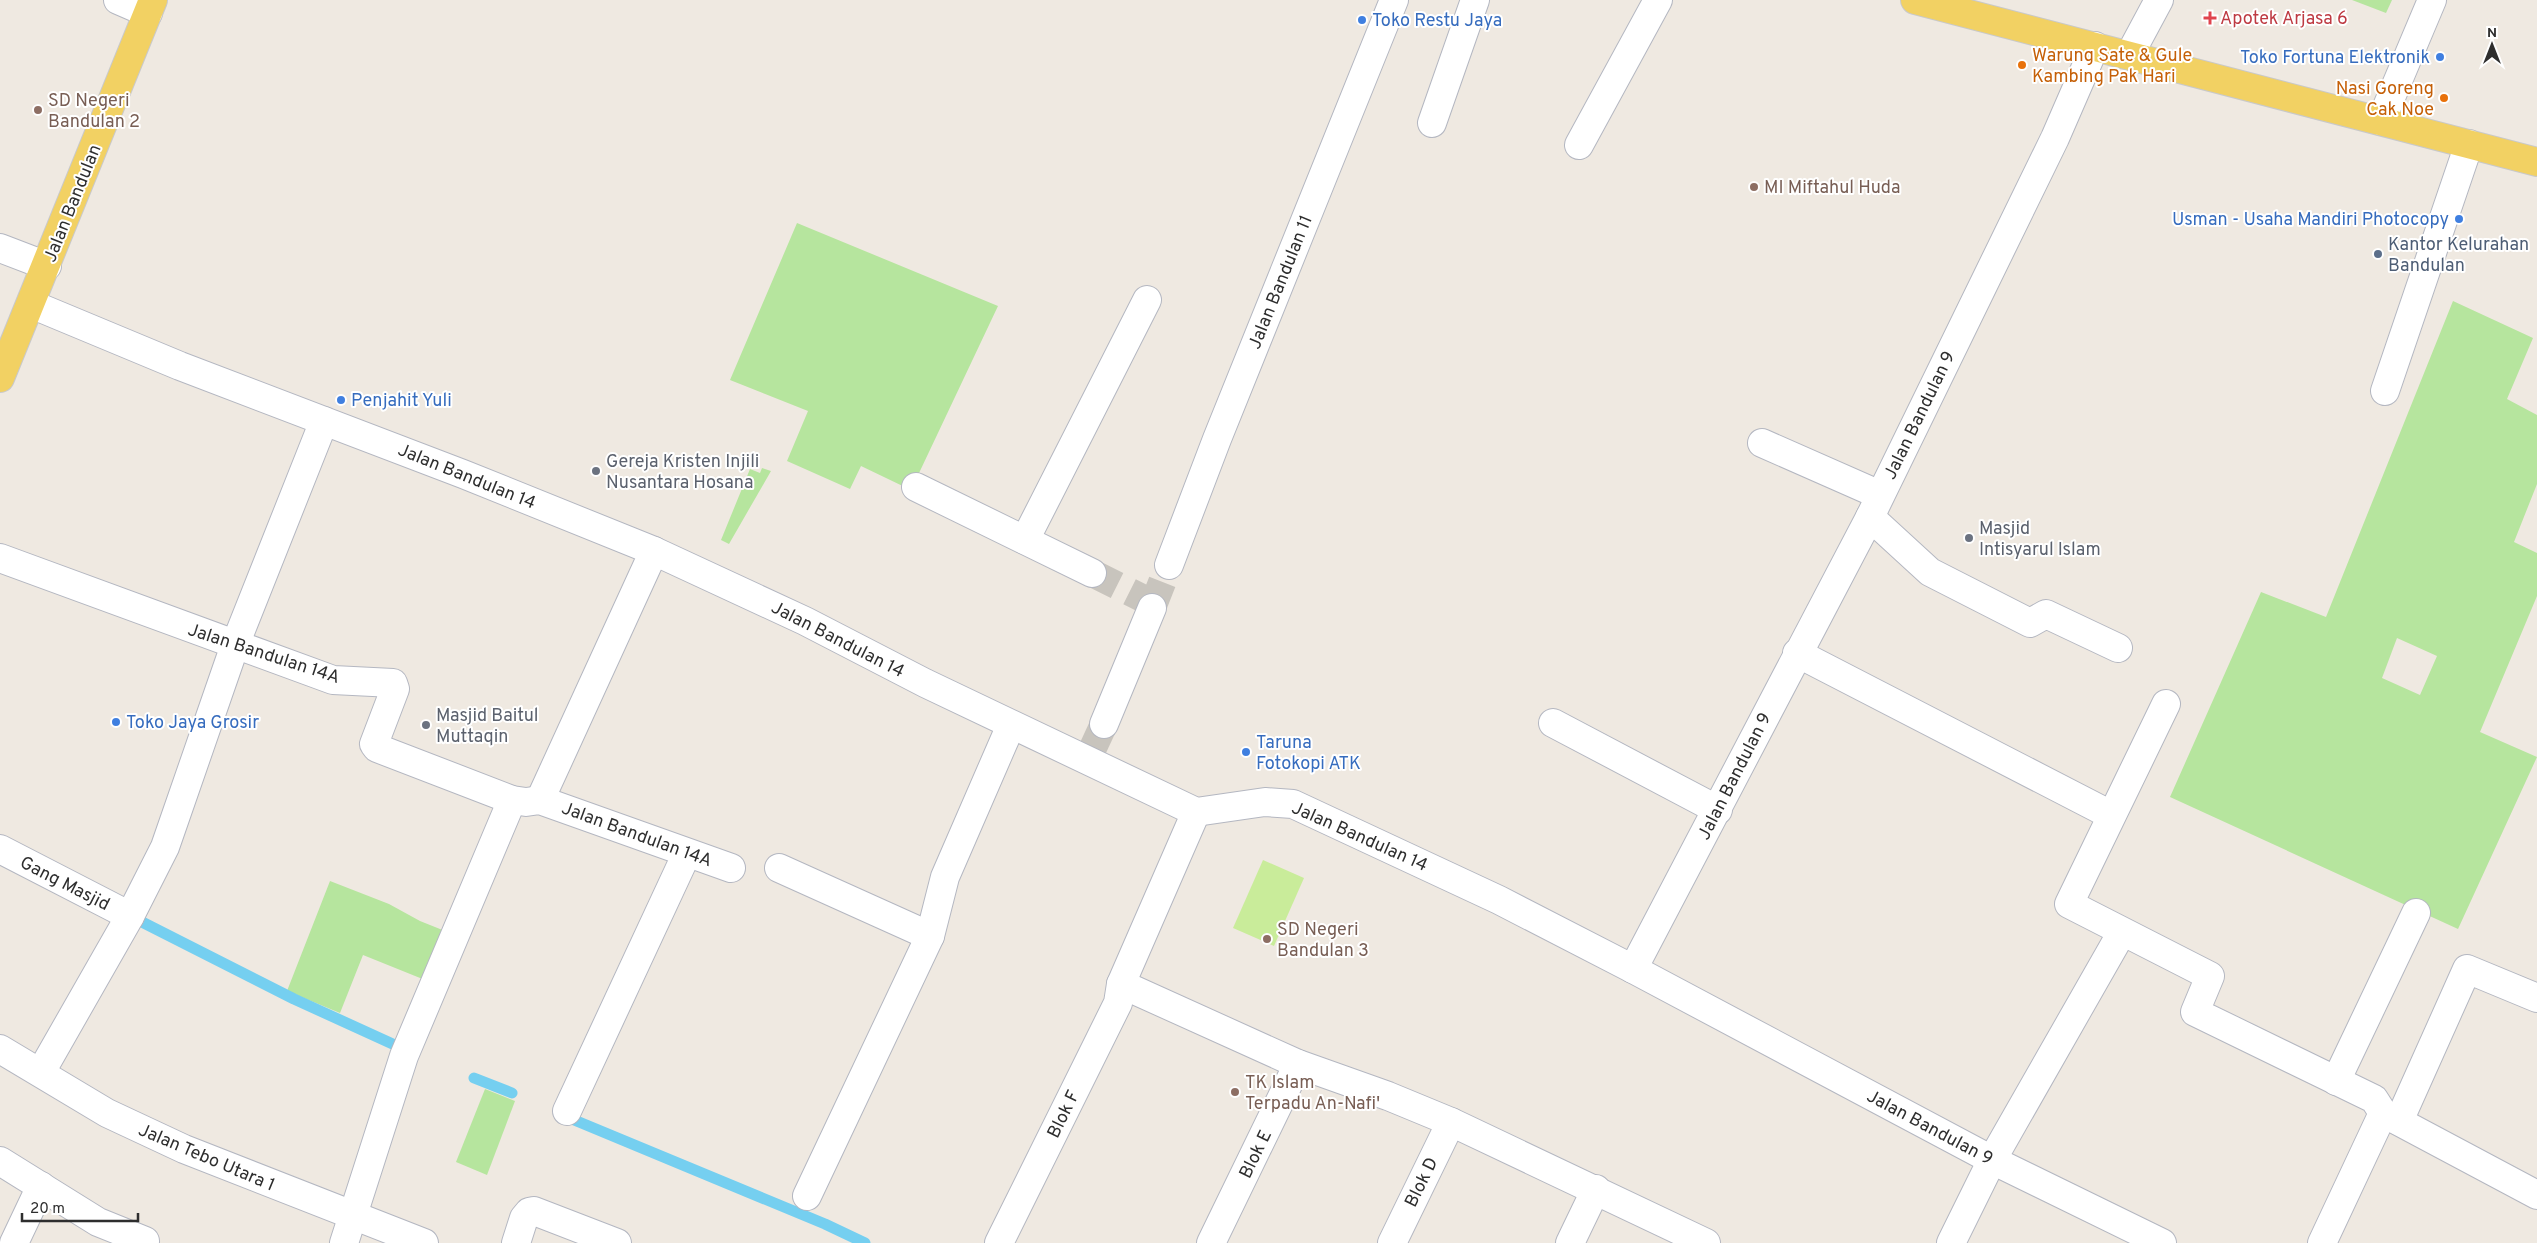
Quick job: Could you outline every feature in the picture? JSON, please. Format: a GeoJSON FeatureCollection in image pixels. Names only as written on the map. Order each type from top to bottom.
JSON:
{"type":"FeatureCollection","features":[{"type":"Feature","properties":{"kind":"main road"},"geometry":{"type":"LineString","coordinates":[[1915,0],[2130,54],[2537,162]]}},
{"type":"Feature","properties":{"kind":"main road","name":"Jalan Bandulan"},"geometry":{"type":"LineString","coordinates":[[0,378],[151,6]]}},
{"type":"Feature","properties":{"kind":"street"},"geometry":{"type":"LineString","coordinates":[[118,0],[151,6]]}},
{"type":"Feature","properties":{"kind":"street","name":"Jalan Bandulan 11"},"geometry":{"type":"LineString","coordinates":[[1169,565],[1217,439],[1394,0]]}},
{"type":"Feature","properties":{"kind":"street"},"geometry":{"type":"LineString","coordinates":[[1432,123],[1475,0]]}},
{"type":"Feature","properties":{"kind":"street"},"geometry":{"type":"LineString","coordinates":[[1579,145],[1658,0]]}},
{"type":"Feature","properties":{"kind":"street"},"geometry":{"type":"LineString","coordinates":[[2130,54],[2159,0]]}},
{"type":"Feature","properties":{"kind":"street"},"geometry":{"type":"LineString","coordinates":[[2381,121],[2432,0]]}},
{"type":"Feature","properties":{"kind":"street","name":"Jalan Bandulan 9"},"geometry":{"type":"LineString","coordinates":[[2094,46],[2055,138],[1875,506],[1797,652],[1718,810],[1633,969],[1992,1160],[2162,1243]]}},
{"type":"Feature","properties":{"kind":"street"},"geometry":{"type":"LineString","coordinates":[[2384,391],[2469,144]]}},
{"type":"Feature","properties":{"kind":"street"},"geometry":{"type":"LineString","coordinates":[[0,248],[47,266]]}},
{"type":"Feature","properties":{"kind":"street"},"geometry":{"type":"LineString","coordinates":[[1025,540],[1147,300]]}},
{"type":"Feature","properties":{"kind":"street","name":"Jalan Bandulan 14"},"geometry":{"type":"LineString","coordinates":[[31,304],[180,366],[463,474],[654,551],[805,621],[1011,725],[1090,756],[1196,812],[1265,802],[1293,804],[1482,891],[1633,969]]}},
{"type":"Feature","properties":{"kind":"street"},"geometry":{"type":"LineString","coordinates":[[41,1072],[130,916],[165,847],[235,645],[324,421]]}},
{"type":"Feature","properties":{"kind":"street"},"geometry":{"type":"LineString","coordinates":[[1762,443],[1875,506],[1930,572],[2030,623],[2046,614],[2118,648]]}},
{"type":"Feature","properties":{"kind":"street"},"geometry":{"type":"LineString","coordinates":[[916,487],[1092,573]]}},
{"type":"Feature","properties":{"kind":"street"},"geometry":{"type":"LineString","coordinates":[[540,800],[654,551]]}},
{"type":"Feature","properties":{"kind":"street","name":"Jalan Bandulan 14A"},"geometry":{"type":"LineString","coordinates":[[0,558],[333,680],[393,683],[395,688],[374,744],[377,748],[512,800],[526,802],[540,800],[732,868]]}},
{"type":"Feature","properties":{"kind":"street"},"geometry":{"type":"LineString","coordinates":[[1104,724],[1152,608]]}},
{"type":"Feature","properties":{"kind":"street"},"geometry":{"type":"LineString","coordinates":[[1797,652],[2110,815]]}},
{"type":"Feature","properties":{"kind":"street"},"geometry":{"type":"LineString","coordinates":[[2166,704],[2110,815],[2069,904],[2210,976],[2195,1012],[2374,1099],[2391,1117],[2537,1195]]}},
{"type":"Feature","properties":{"kind":"street"},"geometry":{"type":"LineString","coordinates":[[1553,723],[1718,810]]}},
{"type":"Feature","properties":{"kind":"street"},"geometry":{"type":"LineString","coordinates":[[807,1196],[930,936],[944,877],[1011,725]]}},
{"type":"Feature","properties":{"kind":"street"},"geometry":{"type":"LineString","coordinates":[[344,1243],[406,1049],[512,800]]}},
{"type":"Feature","properties":{"kind":"street","name":"Blok F"},"geometry":{"type":"LineString","coordinates":[[999,1243],[1118,1003],[1121,984],[1196,812]]}},
{"type":"Feature","properties":{"kind":"street","name":"Gang Masjid"},"geometry":{"type":"LineString","coordinates":[[0,849],[130,916]]}},
{"type":"Feature","properties":{"kind":"street"},"geometry":{"type":"LineString","coordinates":[[566,1111],[687,853]]}},
{"type":"Feature","properties":{"kind":"street"},"geometry":{"type":"LineString","coordinates":[[779,868],[930,936]]}},
{"type":"Feature","properties":{"kind":"street"},"geometry":{"type":"LineString","coordinates":[[2336,1081],[2416,913]]}},
{"type":"Feature","properties":{"kind":"street"},"geometry":{"type":"LineString","coordinates":[[1951,1243],[1992,1160],[2122,932]]}},
{"type":"Feature","properties":{"kind":"street"},"geometry":{"type":"LineString","coordinates":[[2322,1243],[2391,1117],[2467,969],[2537,998]]}},
{"type":"Feature","properties":{"kind":"street"},"geometry":{"type":"LineString","coordinates":[[1121,984],[1298,1064],[1388,1096],[1451,1122],[1596,1189],[1706,1243]]}},
{"type":"Feature","properties":{"kind":"street","name":"Jalan Tebo Utara 1"},"geometry":{"type":"LineString","coordinates":[[0,1049],[107,1113],[184,1150],[424,1243]]}},
{"type":"Feature","properties":{"kind":"street","name":"Blok E"},"geometry":{"type":"LineString","coordinates":[[1211,1243],[1298,1064]]}},
{"type":"Feature","properties":{"kind":"street","name":"Blok D"},"geometry":{"type":"LineString","coordinates":[[1392,1243],[1451,1122]]}},
{"type":"Feature","properties":{"kind":"street"},"geometry":{"type":"LineString","coordinates":[[0,1161],[98,1222],[145,1241]]}},
{"type":"Feature","properties":{"kind":"street"},"geometry":{"type":"LineString","coordinates":[[14,1243],[41,1186]]}},
{"type":"Feature","properties":{"kind":"street"},"geometry":{"type":"LineString","coordinates":[[1570,1243],[1596,1189]]}},
{"type":"Feature","properties":{"kind":"street"},"geometry":{"type":"LineString","coordinates":[[516,1243],[524,1218],[529,1212],[534,1211],[617,1243]]}},
{"type":"Feature","properties":{"kind":"green space"},"geometry":{"type":"Polygon","coordinates":[[[2352,0],[2392,0],[2386,13],[2352,0]]]}},
{"type":"Feature","properties":{"kind":"green space"},"geometry":{"type":"Polygon","coordinates":[[[797,223],[998,306],[911,490],[861,466],[850,489],[787,461],[808,411],[730,380],[797,223]]]}},
{"type":"Feature","properties":{"kind":"green space"},"geometry":{"type":"Polygon","coordinates":[[[2453,301],[2533,338],[2507,399],[2537,415],[2537,484],[2514,542],[2537,553],[2537,596],[2480,732],[2537,757],[2458,929],[2170,797],[2261,592],[2326,617],[2453,301]],[[2397,638],[2382,678],[2420,695],[2437,656],[2397,638]]]}},
{"type":"Feature","properties":{"kind":"green space"},"geometry":{"type":"Polygon","coordinates":[[[762,468],[771,471],[729,544],[721,540],[750,469],[760,473],[762,468]]]}},
{"type":"Feature","properties":{"kind":"green space"},"geometry":{"type":"Polygon","coordinates":[[[1263,860],[1304,878],[1274,946],[1233,928],[1263,860]]]}},
{"type":"Feature","properties":{"kind":"green space"},"geometry":{"type":"Polygon","coordinates":[[[330,881],[389,904],[420,921],[450,933],[430,982],[363,955],[340,1013],[287,991],[330,881]]]}},
{"type":"Feature","properties":{"kind":"green space"},"geometry":{"type":"Polygon","coordinates":[[[485,1089],[515,1101],[487,1175],[456,1162],[485,1089]]]}},
{"type":"Feature","properties":{"kind":"waterway"},"geometry":{"type":"LineString","coordinates":[[140,921],[294,999],[408,1051]]}},
{"type":"Feature","properties":{"kind":"waterway"},"geometry":{"type":"LineString","coordinates":[[474,1078],[512,1093]]}},
{"type":"Feature","properties":{"kind":"waterway"},"geometry":{"type":"LineString","coordinates":[[567,1117],[825,1224],[865,1243]]}},
{"type":"Feature","properties":{"kind":"tunnel"},"geometry":{"type":"LineString","coordinates":[[1152,608],[1169,565]]}},
{"type":"Feature","properties":{"kind":"tunnel"},"geometry":{"type":"LineString","coordinates":[[1092,573],[1154,604]]}},
{"type":"Feature","properties":{"kind":"tunnel"},"geometry":{"type":"LineString","coordinates":[[1092,750],[1104,724]]}},
{"type":"Feature","properties":{"kind":"place","name":"Apotek Arjasa 6"},"geometry":{"type":"Point","coordinates":[2210,18]}},
{"type":"Feature","properties":{"kind":"place","name":"Toko Restu Jaya"},"geometry":{"type":"Point","coordinates":[1362,20]}},
{"type":"Feature","properties":{"kind":"place","name":"Toko Fortuna Elektronik"},"geometry":{"type":"Point","coordinates":[2440,57]}},
{"type":"Feature","properties":{"kind":"place","name":"Warung Sate & Gule Kambing Pak Hari"},"geometry":{"type":"Point","coordinates":[2022,65]}},
{"type":"Feature","properties":{"kind":"place","name":"Nasi Goreng Cak Noe"},"geometry":{"type":"Point","coordinates":[2444,98]}},
{"type":"Feature","properties":{"kind":"place","name":"SD Negeri Bandulan 2"},"geometry":{"type":"Point","coordinates":[38,110]}},
{"type":"Feature","properties":{"kind":"place","name":"MI Miftahul Huda"},"geometry":{"type":"Point","coordinates":[1754,187]}},
{"type":"Feature","properties":{"kind":"place","name":"Usman - Usaha Mandiri Photocopy"},"geometry":{"type":"Point","coordinates":[2459,219]}},
{"type":"Feature","properties":{"kind":"place","name":"Kantor Kelurahan Bandulan"},"geometry":{"type":"Point","coordinates":[2378,254]}},
{"type":"Feature","properties":{"kind":"place","name":"Penjahit Yuli"},"geometry":{"type":"Point","coordinates":[341,400]}},
{"type":"Feature","properties":{"kind":"place","name":"Gereja Kristen Injili Nusantara Hosana"},"geometry":{"type":"Point","coordinates":[596,471]}},
{"type":"Feature","properties":{"kind":"place","name":"Masjid Intisyarul Islam"},"geometry":{"type":"Point","coordinates":[1969,538]}},
{"type":"Feature","properties":{"kind":"place","name":"Toko Jaya Grosir"},"geometry":{"type":"Point","coordinates":[116,722]}},
{"type":"Feature","properties":{"kind":"place","name":"Masjid Baitul Muttaqin"},"geometry":{"type":"Point","coordinates":[426,725]}},
{"type":"Feature","properties":{"kind":"place","name":"Taruna Fotokopi ATK"},"geometry":{"type":"Point","coordinates":[1246,752]}},
{"type":"Feature","properties":{"kind":"place","name":"SD Negeri Bandulan 3"},"geometry":{"type":"Point","coordinates":[1267,939]}},
{"type":"Feature","properties":{"kind":"place","name":"TK Islam Terpadu An-Nafi'"},"geometry":{"type":"Point","coordinates":[1235,1092]}}]}
